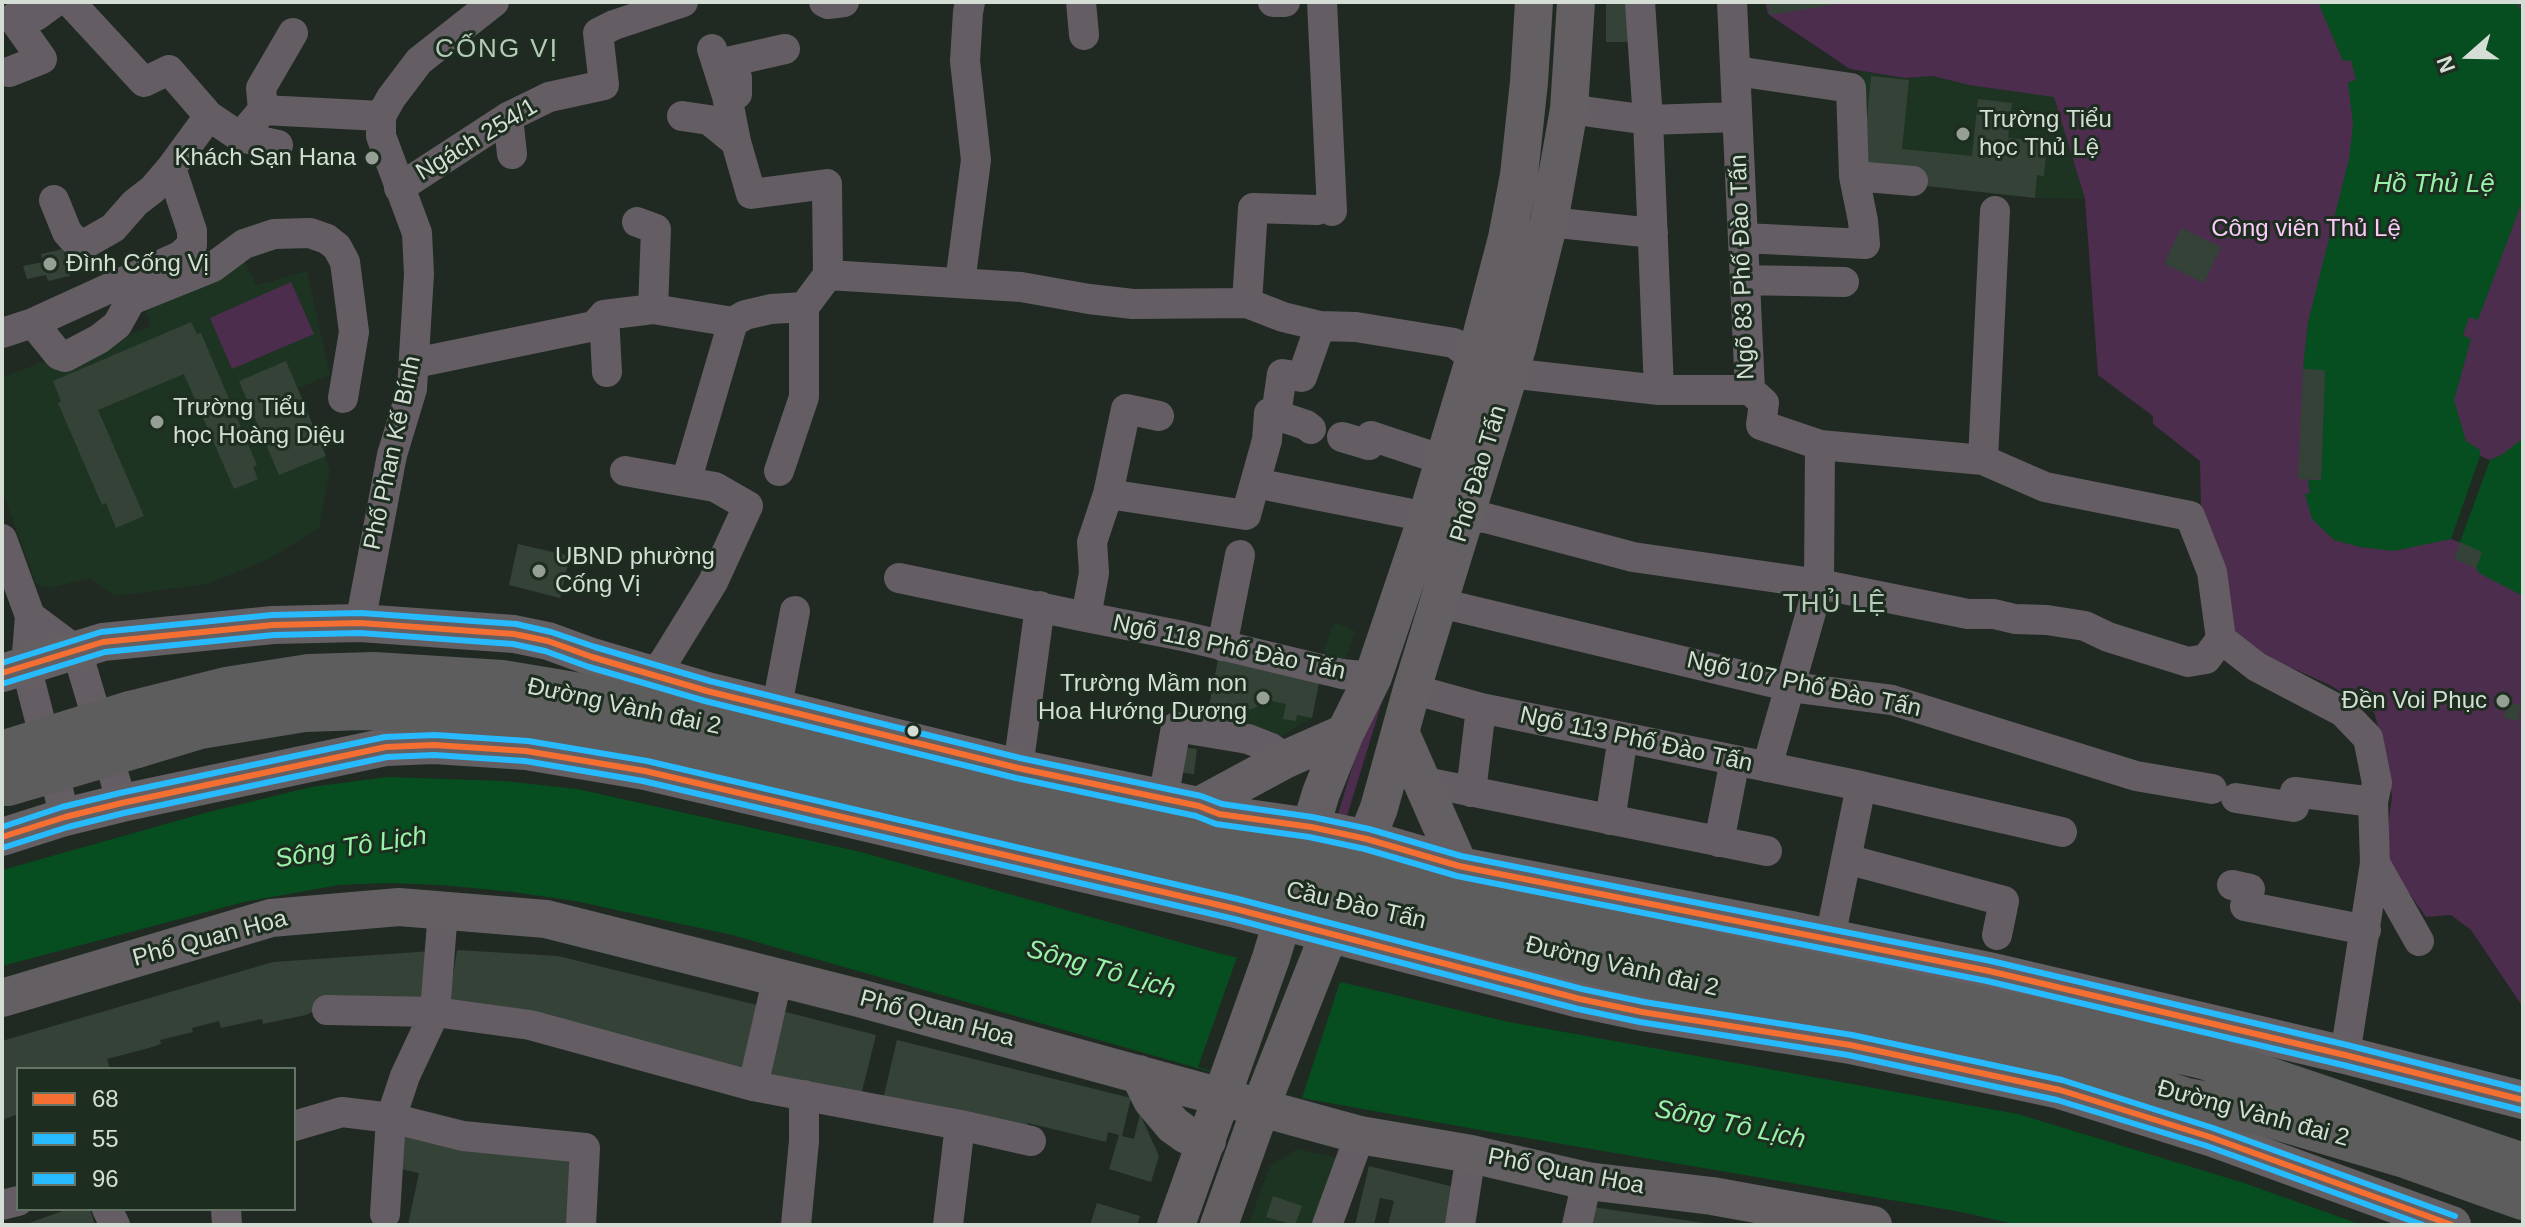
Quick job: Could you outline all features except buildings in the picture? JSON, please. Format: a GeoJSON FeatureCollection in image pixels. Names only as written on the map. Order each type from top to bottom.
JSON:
{"type":"FeatureCollection","features":[{"type":"Feature","properties":{"kind":"highway","name":"Đường Vành đai 2"},"geometry":{"type":"LineString","coordinates":[[4,774],[133,729],[226,689],[309,676],[374,674],[502,682],[592,697],[855,759],[1110,834]]}},
{"type":"Feature","properties":{"kind":"highway","name":"Cầu Đào Tấn"},"geometry":{"type":"LineString","coordinates":[[1110,834],[1464,898]]}},
{"type":"Feature","properties":{"kind":"highway","name":"Đường Vành đai 2"},"geometry":{"type":"LineString","coordinates":[[1464,898],[1737,960],[2203,1057],[2523,1165]]}},
{"type":"Feature","properties":{"kind":"highway","name":"Đường Vành đai 2"},"geometry":{"type":"LineString","coordinates":[[1464,898],[1618,969],[1965,1040],[2131,1082],[2186,1100],[2267,1115],[2336,1134],[2523,1198]]}},
{"type":"Feature","properties":{"kind":"highway"},"geometry":{"type":"LineString","coordinates":[[2203,1057],[2285,1063],[2523,1137]]}},
{"type":"Feature","properties":{"kind":"highway"},"geometry":{"type":"LineString","coordinates":[[2186,1100],[2287,1142],[2522,1225]]}},
{"type":"Feature","properties":{"kind":"main road","name":"Phố Đào Tấn"},"geometry":{"type":"LineString","coordinates":[[1176,1225],[1269,965],[1321,793],[1345,733],[1373,677],[1427,517],[1474,358],[1504,250],[1519,175],[1534,2]]}},
{"type":"Feature","properties":{"kind":"main road","name":"Phố Đào Tấn"},"geometry":{"type":"LineString","coordinates":[[1219,1225],[1311,975],[1379,808],[1412,689],[1509,373],[1549,222],[1569,109],[1576,2]]}},
{"type":"Feature","properties":{"kind":"main road"},"geometry":{"type":"LineString","coordinates":[[1474,358],[1509,373]]}},
{"type":"Feature","properties":{"kind":"main road"},"geometry":{"type":"LineString","coordinates":[[14,670],[103,642],[273,625],[360,623],[514,634],[548,641],[707,691],[1018,768],[1209,810],[1367,839],[1464,898],[1830,938],[1989,971],[2523,1100]]}},
{"type":"Feature","properties":{"kind":"main road"},"geometry":{"type":"LineString","coordinates":[[1400,732],[1464,898]]}},
{"type":"Feature","properties":{"kind":"main road"},"geometry":{"type":"LineString","coordinates":[[1209,810],[1286,759],[1345,733]]}},
{"type":"Feature","properties":{"kind":"main road"},"geometry":{"type":"LineString","coordinates":[[2,837],[122,803],[386,747],[434,745],[526,751],[645,771],[1201,901],[1580,999],[1642,1012],[1850,1045],[2060,1090],[2210,1137],[2452,1225]]}},
{"type":"Feature","properties":{"kind":"main road"},"geometry":{"type":"LineString","coordinates":[[1201,901],[1232,868],[1236,841],[1209,810]]}},
{"type":"Feature","properties":{"kind":"main road","name":"Phố Quan Hoa"},"geometry":{"type":"LineString","coordinates":[[2,998],[271,918],[399,907],[546,919],[778,976],[1139,1074],[1225,1087],[1360,1135],[1471,1154],[1587,1181],[1712,1196],[1852,1223]]}},
{"type":"Feature","properties":{"kind":"main road"},"geometry":{"type":"LineString","coordinates":[[1139,1074],[1152,1100],[1173,1125],[1187,1135],[1207,1141]]}},
{"type":"Feature","properties":{"kind":"street"},"geometry":{"type":"LineString","coordinates":[[8,20],[36,16],[55,2]]}},
{"type":"Feature","properties":{"kind":"street"},"geometry":{"type":"LineString","coordinates":[[70,2],[144,82],[169,70],[209,116],[240,137],[278,145]]}},
{"type":"Feature","properties":{"kind":"street"},"geometry":{"type":"LineString","coordinates":[[263,110],[381,116],[419,61],[494,2]]}},
{"type":"Feature","properties":{"kind":"street","name":"Ngách 254/1"},"geometry":{"type":"LineString","coordinates":[[399,188],[508,117],[549,97],[604,85],[598,33],[683,2]]}},
{"type":"Feature","properties":{"kind":"street"},"geometry":{"type":"LineString","coordinates":[[824,2],[844,2]]}},
{"type":"Feature","properties":{"kind":"street"},"geometry":{"type":"LineString","coordinates":[[960,283],[976,160],[965,61],[970,2]]}},
{"type":"Feature","properties":{"kind":"street"},"geometry":{"type":"LineString","coordinates":[[1081,2],[1084,35]]}},
{"type":"Feature","properties":{"kind":"street"},"geometry":{"type":"LineString","coordinates":[[1247,303],[1253,208],[1324,210],[1322,2]]}},
{"type":"Feature","properties":{"kind":"street"},"geometry":{"type":"LineString","coordinates":[[1640,2],[1659,390]]}},
{"type":"Feature","properties":{"kind":"street","name":"Ngõ 83 Phố Đào Tấn"},"geometry":{"type":"LineString","coordinates":[[1509,373],[1659,390],[1750,390],[1732,2]]}},
{"type":"Feature","properties":{"kind":"street"},"geometry":{"type":"LineString","coordinates":[[8,20],[42,59],[9,72]]}},
{"type":"Feature","properties":{"kind":"street"},"geometry":{"type":"LineString","coordinates":[[240,137],[263,110],[261,88],[293,33]]}},
{"type":"Feature","properties":{"kind":"street"},"geometry":{"type":"LineString","coordinates":[[712,49],[751,194],[827,184],[828,275],[804,307],[804,397],[779,471]]}},
{"type":"Feature","properties":{"kind":"street"},"geometry":{"type":"LineString","coordinates":[[727,96],[737,94],[732,61],[785,49]]}},
{"type":"Feature","properties":{"kind":"street"},"geometry":{"type":"LineString","coordinates":[[1736,71],[1851,88],[1854,176],[1865,244],[1744,238]]}},
{"type":"Feature","properties":{"kind":"street"},"geometry":{"type":"LineString","coordinates":[[1569,109],[1648,120],[1737,117]]}},
{"type":"Feature","properties":{"kind":"street"},"geometry":{"type":"LineString","coordinates":[[54,200],[67,232],[74,240],[85,244],[113,228],[135,203],[153,189],[209,116]]}},
{"type":"Feature","properties":{"kind":"street","name":"Phố Phan Kế Bính"},"geometry":{"type":"LineString","coordinates":[[360,623],[392,455],[412,389],[419,274],[417,233],[381,136],[381,116]]}},
{"type":"Feature","properties":{"kind":"street"},"geometry":{"type":"LineString","coordinates":[[682,116],[709,120],[736,142]]}},
{"type":"Feature","properties":{"kind":"street"},"geometry":{"type":"LineString","coordinates":[[508,117],[512,154]]}},
{"type":"Feature","properties":{"kind":"street"},"geometry":{"type":"LineString","coordinates":[[2,333],[33,323],[180,256],[192,245],[192,231],[171,168]]}},
{"type":"Feature","properties":{"kind":"street"},"geometry":{"type":"LineString","coordinates":[[1854,176],[1913,181]]}},
{"type":"Feature","properties":{"kind":"street"},"geometry":{"type":"LineString","coordinates":[[1983,460],[1995,211]]}},
{"type":"Feature","properties":{"kind":"street"},"geometry":{"type":"LineString","coordinates":[[637,222],[656,229],[653,309]]}},
{"type":"Feature","properties":{"kind":"street"},"geometry":{"type":"LineString","coordinates":[[1549,222],[1653,233]]}},
{"type":"Feature","properties":{"kind":"street"},"geometry":{"type":"LineString","coordinates":[[33,323],[59,355],[65,357],[99,339],[117,325],[131,300],[213,267],[244,244],[274,234],[310,233],[327,239],[337,247],[345,262],[354,332],[343,398]]}},
{"type":"Feature","properties":{"kind":"street"},"geometry":{"type":"LineString","coordinates":[[828,275],[1021,287],[1133,304],[1247,303],[1283,317],[1320,326],[1356,327],[1454,343],[1474,358]]}},
{"type":"Feature","properties":{"kind":"street"},"geometry":{"type":"LineString","coordinates":[[1745,280],[1844,282]]}},
{"type":"Feature","properties":{"kind":"street"},"geometry":{"type":"LineString","coordinates":[[415,363],[594,326],[604,315],[653,309],[733,322],[745,315],[771,309],[804,307]]}},
{"type":"Feature","properties":{"kind":"street"},"geometry":{"type":"LineString","coordinates":[[604,315],[607,372]]}},
{"type":"Feature","properties":{"kind":"street"},"geometry":{"type":"LineString","coordinates":[[686,482],[733,322]]}},
{"type":"Feature","properties":{"kind":"street"},"geometry":{"type":"LineString","coordinates":[[1276,415],[1282,374],[1302,377],[1320,326]]}},
{"type":"Feature","properties":{"kind":"street"},"geometry":{"type":"LineString","coordinates":[[1750,390],[1764,403],[1761,425],[1820,445],[1983,460],[2045,487],[2190,516],[2212,572],[2221,639],[2257,667],[2343,712],[2368,738],[2377,783],[2373,802],[2375,863],[2345,1055]]}},
{"type":"Feature","properties":{"kind":"street"},"geometry":{"type":"LineString","coordinates":[[1086,617],[1094,573],[1092,542],[1108,494],[1126,409],[1159,416]]}},
{"type":"Feature","properties":{"kind":"street"},"geometry":{"type":"LineString","coordinates":[[1108,494],[1246,515],[1267,440],[1269,413],[1311,429]]}},
{"type":"Feature","properties":{"kind":"street"},"geometry":{"type":"LineString","coordinates":[[1342,437],[1369,445],[1371,436],[1443,460]]}},
{"type":"Feature","properties":{"kind":"street"},"geometry":{"type":"LineString","coordinates":[[1767,767],[1819,584],[1820,445]]}},
{"type":"Feature","properties":{"kind":"street"},"geometry":{"type":"LineString","coordinates":[[625,471],[715,487],[748,506],[713,582],[653,675]]}},
{"type":"Feature","properties":{"kind":"street"},"geometry":{"type":"LineString","coordinates":[[1255,483],[1427,517]]}},
{"type":"Feature","properties":{"kind":"street"},"geometry":{"type":"LineString","coordinates":[[1466,517],[1486,518],[1633,557],[1819,584],[1968,614],[1994,614],[2085,626],[2108,637],[2188,662],[2206,659],[2221,639]]}},
{"type":"Feature","properties":{"kind":"street"},"geometry":{"type":"LineString","coordinates":[[2,539],[30,616],[77,651],[122,803]]}},
{"type":"Feature","properties":{"kind":"street"},"geometry":{"type":"LineString","coordinates":[[1222,646],[1240,555]]}},
{"type":"Feature","properties":{"kind":"street","name":"Ngõ 118 Phố Đào Tấn"},"geometry":{"type":"LineString","coordinates":[[899,578],[1040,606],[1342,674],[1373,677]]}},
{"type":"Feature","properties":{"kind":"street","name":"Ngõ 107 Phố Đào Tấn"},"geometry":{"type":"LineString","coordinates":[[1440,603],[1791,687],[1892,700],[2136,776],[2294,807],[2295,792],[2373,802]]}},
{"type":"Feature","properties":{"kind":"street"},"geometry":{"type":"LineString","coordinates":[[1018,768],[1040,606]]}},
{"type":"Feature","properties":{"kind":"street"},"geometry":{"type":"LineString","coordinates":[[777,706],[795,611]]}},
{"type":"Feature","properties":{"kind":"street"},"geometry":{"type":"LineString","coordinates":[[30,616],[14,670],[65,817]]}},
{"type":"Feature","properties":{"kind":"street","name":"Ngõ 113 Phố Đào Tấn"},"geometry":{"type":"LineString","coordinates":[[1412,689],[1481,708],[1861,786],[2062,832]]}},
{"type":"Feature","properties":{"kind":"street"},"geometry":{"type":"LineString","coordinates":[[1471,792],[1481,708]]}},
{"type":"Feature","properties":{"kind":"street"},"geometry":{"type":"LineString","coordinates":[[1159,798],[1166,783],[1176,727],[1248,739],[1271,748],[1286,759]]}},
{"type":"Feature","properties":{"kind":"street"},"geometry":{"type":"LineString","coordinates":[[1610,820],[1623,737]]}},
{"type":"Feature","properties":{"kind":"street"},"geometry":{"type":"LineString","coordinates":[[1719,842],[1735,760]]}},
{"type":"Feature","properties":{"kind":"street"},"geometry":{"type":"LineString","coordinates":[[1420,781],[1767,851]]}},
{"type":"Feature","properties":{"kind":"street"},"geometry":{"type":"LineString","coordinates":[[1830,938],[1861,786]]}},
{"type":"Feature","properties":{"kind":"street"},"geometry":{"type":"LineString","coordinates":[[1846,859],[2004,901],[1997,935]]}},
{"type":"Feature","properties":{"kind":"street"},"geometry":{"type":"LineString","coordinates":[[2375,863],[2419,941]]}},
{"type":"Feature","properties":{"kind":"street"},"geometry":{"type":"LineString","coordinates":[[2232,885],[2250,889],[2245,906],[2366,930]]}},
{"type":"Feature","properties":{"kind":"street"},"geometry":{"type":"LineString","coordinates":[[385,1214],[391,1118],[405,1076],[435,1012],[443,911]]}},
{"type":"Feature","properties":{"kind":"street"},"geometry":{"type":"LineString","coordinates":[[753,1086],[778,976]]}},
{"type":"Feature","properties":{"kind":"street"},"geometry":{"type":"LineString","coordinates":[[327,1010],[435,1012],[530,1025],[753,1086],[1031,1141]]}},
{"type":"Feature","properties":{"kind":"street"},"geometry":{"type":"LineString","coordinates":[[796,1225],[804,1141],[804,1095]]}},
{"type":"Feature","properties":{"kind":"street"},"geometry":{"type":"LineString","coordinates":[[296,1125],[342,1112],[391,1118],[463,1136],[585,1148],[581,1225]]}},
{"type":"Feature","properties":{"kind":"street"},"geometry":{"type":"LineString","coordinates":[[948,1225],[960,1125]]}},
{"type":"Feature","properties":{"kind":"street"},"geometry":{"type":"LineString","coordinates":[[1327,1225],[1360,1135]]}},
{"type":"Feature","properties":{"kind":"street"},"geometry":{"type":"LineString","coordinates":[[1460,1225],[1471,1154]]}},
{"type":"Feature","properties":{"kind":"street"},"geometry":{"type":"LineString","coordinates":[[1577,1225],[1587,1181]]}},
{"type":"Feature","properties":{"kind":"shaded area","name":"Trường Tiểu học Thủ Lệ"},"geometry":{"type":"Polygon","coordinates":[[[1861,71],[1905,78],[1933,76],[1969,85],[2054,96],[2085,199],[2035,198],[1918,185],[1862,171],[1861,71]]]}},
{"type":"Feature","properties":{"kind":"shaded area","name":"Trường Tiểu học Hoàng Diệu"},"geometry":{"type":"Polygon","coordinates":[[[244,260],[256,285],[307,271],[330,375],[297,389],[330,469],[319,528],[267,560],[208,584],[115,596],[90,578],[50,588],[36,584],[2,490],[2,378],[52,358],[56,367],[151,326],[144,303],[244,260]]]}},
{"type":"Feature","properties":{"kind":"shaded area"},"geometry":{"type":"Polygon","coordinates":[[[1334,622],[1355,631],[1344,666],[1322,657],[1334,622]]]}},
{"type":"Feature","properties":{"kind":"shaded area","name":"Trường Mầm non Hoa Hướng Dương"},"geometry":{"type":"Polygon","coordinates":[[[1218,659],[1320,678],[1312,718],[1270,743],[1238,733],[1218,659]]]}},
{"type":"Feature","properties":{"kind":"shaded area"},"geometry":{"type":"Polygon","coordinates":[[[1297,1149],[1347,1160],[1323,1225],[1248,1225],[1270,1166],[1297,1149]]]}},
{"type":"Feature","properties":{"kind":"green space","name":"Công viên Thủ Lệ"},"geometry":{"type":"Polygon","coordinates":[[[1765,2],[2523,2],[2523,1007],[2471,930],[2451,915],[2426,917],[2384,857],[2392,796],[2386,755],[2374,712],[2330,685],[2292,668],[2264,661],[2230,632],[2201,510],[2200,461],[2153,424],[2153,416],[2098,375],[2085,199],[2054,97],[1969,85],[1933,76],[1905,78],[1850,69],[1768,14],[1765,2]]]}},
{"type":"Feature","properties":{"kind":"green space"},"geometry":{"type":"Polygon","coordinates":[[[291,282],[314,334],[232,369],[210,318],[291,282]]]}},
{"type":"Feature","properties":{"kind":"green space"},"geometry":{"type":"Polygon","coordinates":[[[1461,411],[1470,415],[1347,816],[1338,814],[1461,411]]]}},
{"type":"Feature","properties":{"kind":"water","name":"Hồ Thủ Lệ"},"geometry":{"type":"Polygon","coordinates":[[[2318,2],[2517,2],[2523,15],[2523,199],[2478,320],[2469,317],[2463,335],[2471,339],[2454,400],[2466,441],[2480,450],[2480,456],[2490,460],[2523,438],[2523,596],[2479,573],[2476,568],[2482,552],[2451,539],[2394,551],[2360,547],[2334,540],[2312,519],[2305,494],[2310,493],[2308,480],[2321,480],[2325,371],[2303,369],[2308,322],[2349,159],[2353,124],[2348,82],[2356,80],[2351,60],[2343,61],[2318,2]]]}},
{"type":"Feature","properties":{"kind":"water","name":"Sông Tô Lịch"},"geometry":{"type":"Polygon","coordinates":[[[388,777],[504,781],[577,789],[861,852],[1218,953],[1509,1022],[2018,1114],[2244,1183],[2362,1225],[2019,1225],[1956,1211],[1474,1129],[1302,1098],[732,935],[575,901],[513,892],[441,885],[339,885],[244,902],[2,966],[2,870],[311,787],[388,777]]]}},
{"type":"Feature","properties":{"kind":"pier"},"geometry":{"type":"Polygon","coordinates":[[[2480,456],[2490,460],[2460,542],[2451,539],[2480,456]]]}},
{"type":"Feature","properties":{"kind":"pier"},"geometry":{"type":"Polygon","coordinates":[[[1237,957],[1340,982],[1302,1098],[1198,1067],[1237,957]]]}},
{"type":"Feature","properties":{"kind":"transit line","name":"96"},"geometry":{"type":"LineString","coordinates":[[2,663],[101,632],[272,615],[361,613],[516,624],[710,681],[1020,758],[1201,796],[1222,804],[1369,829],[1461,856],[1991,961],[2523,1090]]}},
{"type":"Feature","properties":{"kind":"transit line","name":"68"},"geometry":{"type":"LineString","coordinates":[[2,673],[103,642],[273,625],[360,623],[514,634],[548,641],[707,691],[1018,768],[1199,806],[1219,814],[1311,827],[1367,839],[1459,866],[1989,971],[2523,1100]]}},
{"type":"Feature","properties":{"kind":"transit line","name":"55"},"geometry":{"type":"LineString","coordinates":[[5,683],[105,652],[274,635],[360,633],[513,644],[705,701],[1016,778],[1196,816],[1216,824],[1309,837],[1365,849],[1457,876],[1987,981],[2521,1110]]}},
{"type":"Feature","properties":{"kind":"transit line","name":"96"},"geometry":{"type":"LineString","coordinates":[[2,827],[62,807],[120,793],[385,737],[435,735],[528,741],[647,761],[1238,899],[1582,989],[1644,1002],[1852,1035],[2062,1080],[2213,1128],[2455,1216]]}},
{"type":"Feature","properties":{"kind":"transit line","name":"68"},"geometry":{"type":"LineString","coordinates":[[2,837],[122,803],[386,747],[434,745],[526,751],[645,771],[1236,909],[1580,999],[1642,1012],[1850,1045],[2060,1090],[2210,1137],[2452,1225]]}},
{"type":"Feature","properties":{"kind":"transit line","name":"55"},"geometry":{"type":"LineString","coordinates":[[5,847],[124,813],[387,757],[434,755],[525,761],[643,781],[1234,919],[1578,1009],[1640,1022],[1848,1055],[2057,1100],[2207,1146],[2423,1225]]}},
{"type":"Feature","properties":{"kind":"place","name":"Trường Tiểu học Thủ Lệ"},"geometry":{"type":"Point","coordinates":[1963,134]}},
{"type":"Feature","properties":{"kind":"place","name":"Khách Sạn Hana"},"geometry":{"type":"Point","coordinates":[372,158]}},
{"type":"Feature","properties":{"kind":"place","name":"Đình Cống Vị"},"geometry":{"type":"Point","coordinates":[50,264]}},
{"type":"Feature","properties":{"kind":"place","name":"Trường Tiểu học Hoàng Diệu"},"geometry":{"type":"Point","coordinates":[157,422]}},
{"type":"Feature","properties":{"kind":"place","name":"UBND phường Cống Vị"},"geometry":{"type":"Point","coordinates":[539,571]}},
{"type":"Feature","properties":{"kind":"place","name":"Trường Mầm non Hoa Hướng Dương"},"geometry":{"type":"Point","coordinates":[1263,698]}},
{"type":"Feature","properties":{"kind":"place","name":"Đền Voi Phục"},"geometry":{"type":"Point","coordinates":[2503,701]}},
{"type":"Feature","properties":{"kind":"district","name":"CỐNG VỊ"},"geometry":{"type":"Point","coordinates":[497,50]}},
{"type":"Feature","properties":{"kind":"district","name":"THỦ LỆ"},"geometry":{"type":"Point","coordinates":[1835,605]}}]}
